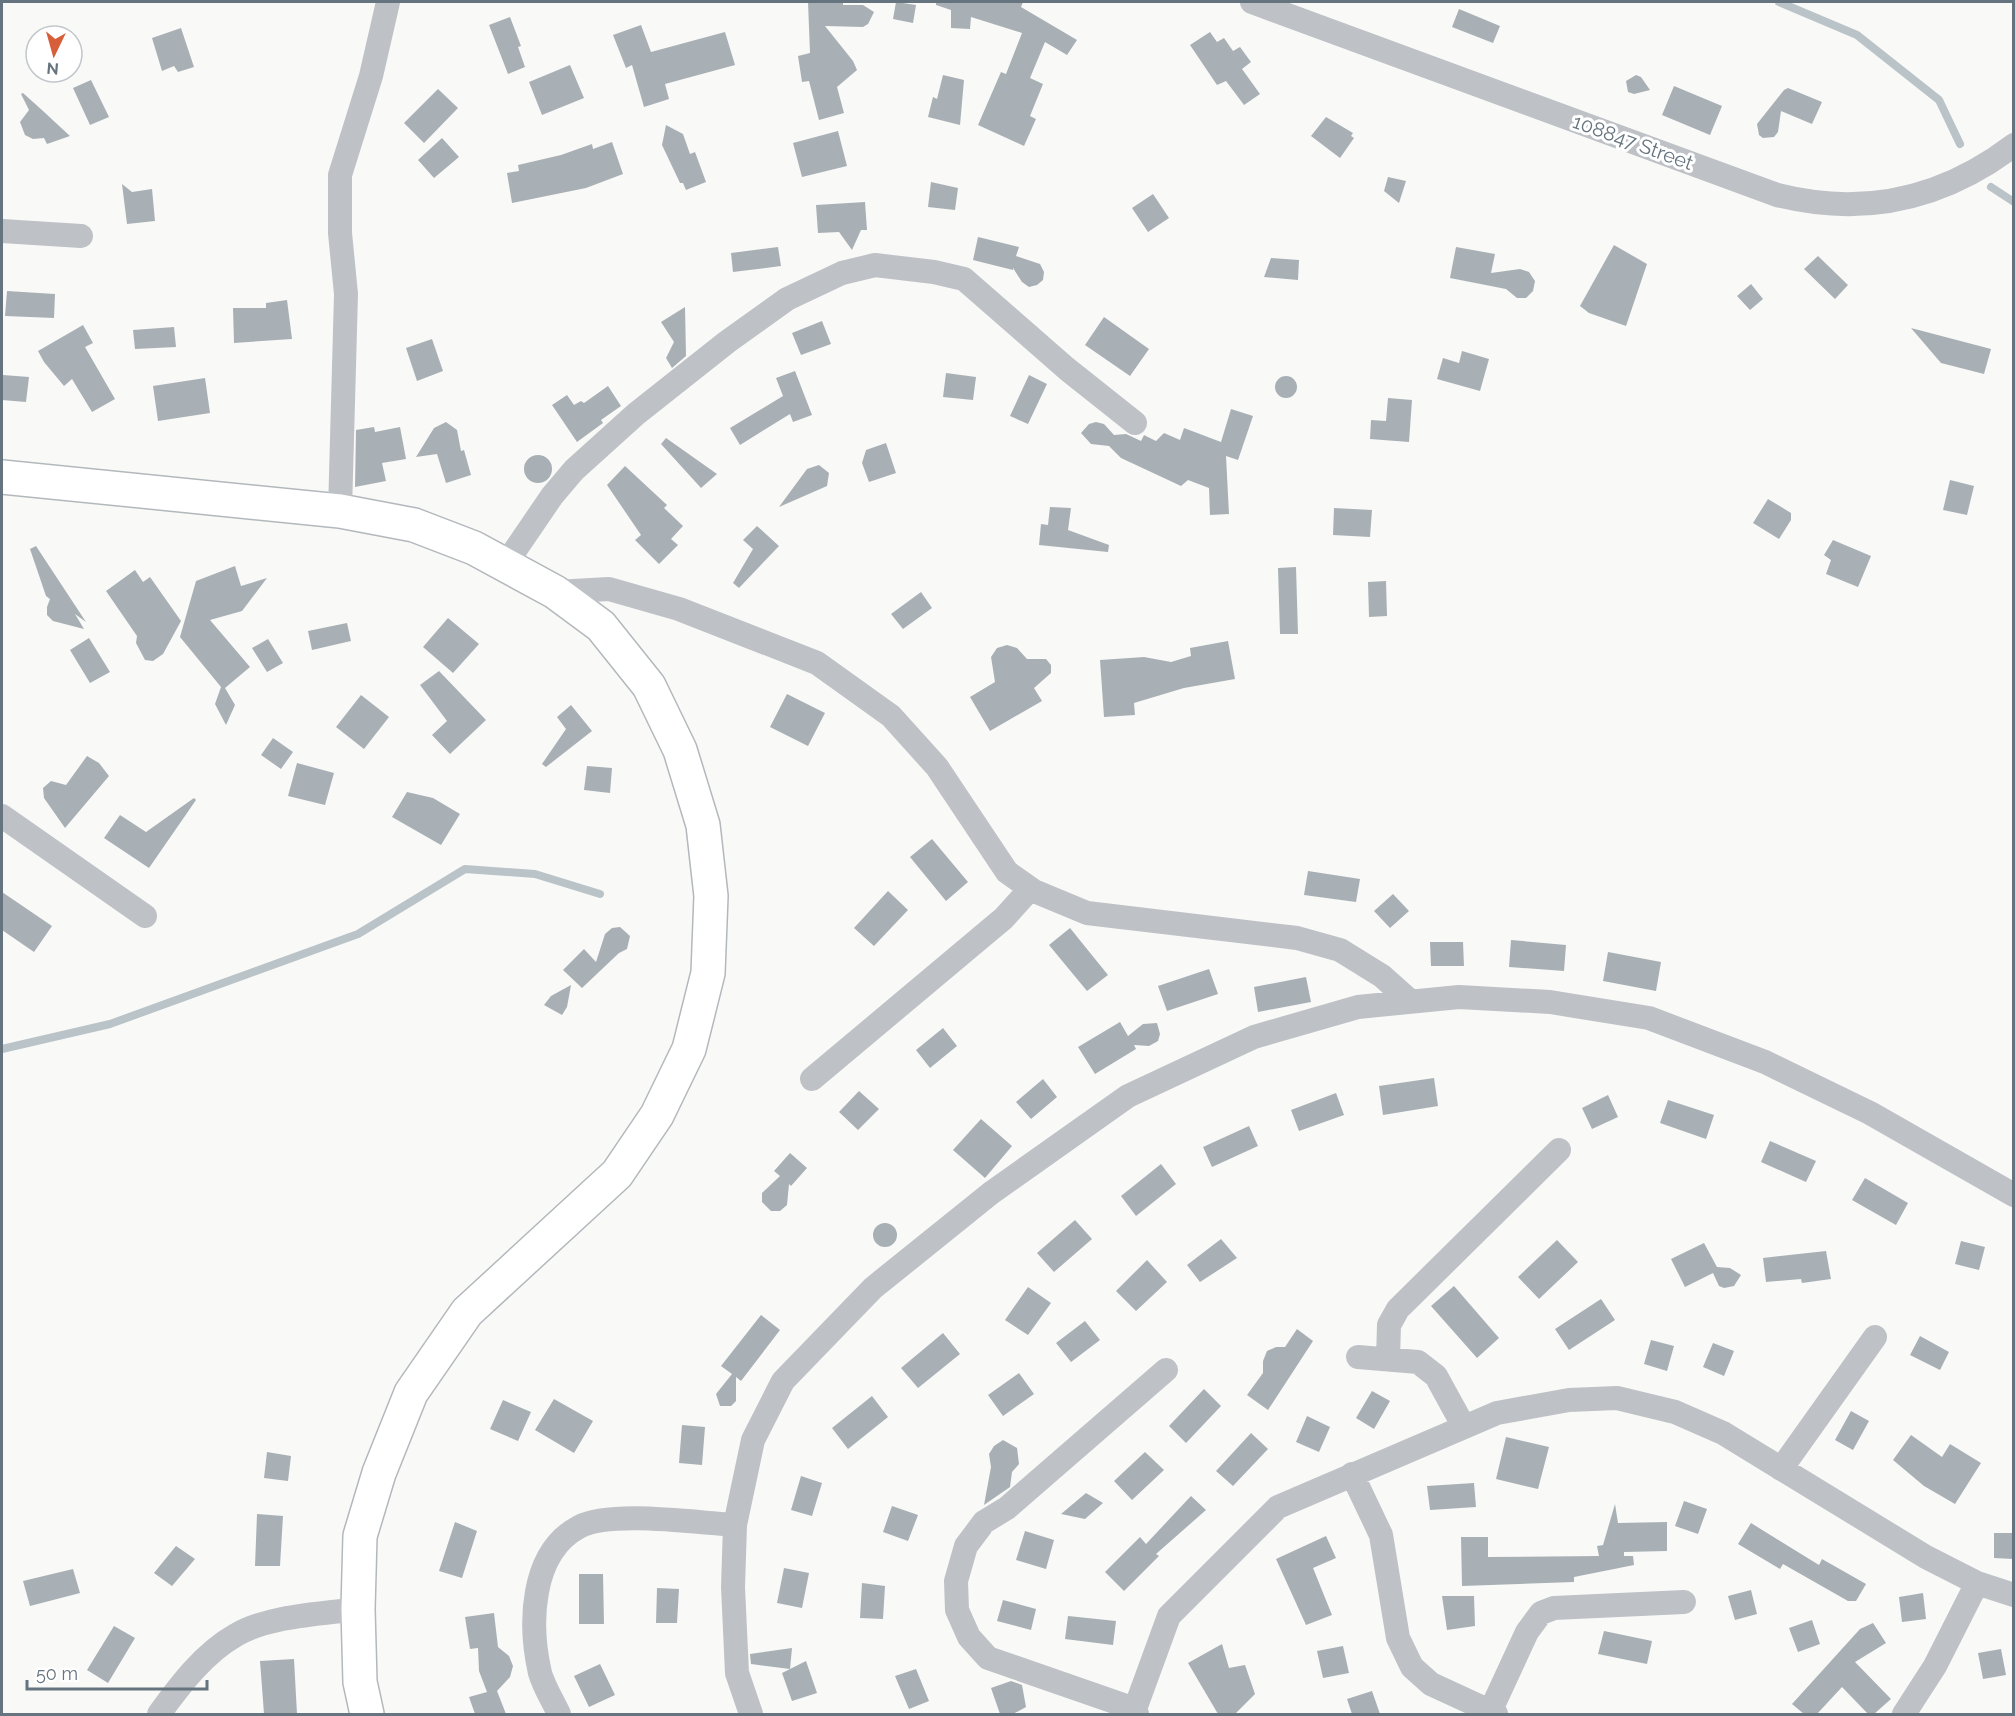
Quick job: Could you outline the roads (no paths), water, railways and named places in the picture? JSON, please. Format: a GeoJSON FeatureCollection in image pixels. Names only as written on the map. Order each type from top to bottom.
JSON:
{"type":"FeatureCollection","features":[{"type":"Feature","properties":{"kind":"street"},"geometry":{"type":"LineString","coordinates":[[340,511],[346,294],[340,233],[340,175],[371,76],[388,2]]}},
{"type":"Feature","properties":{"kind":"street","name":"108847 Street"},"geometry":{"type":"LineString","coordinates":[[1252,2],[1777,195],[1798,200],[1857,205],[1917,195],[1948,186],[1986,166],[2013,145]]}},
{"type":"Feature","properties":{"kind":"street"},"geometry":{"type":"LineString","coordinates":[[2,231],[81,236]]}},
{"type":"Feature","properties":{"kind":"street"},"geometry":{"type":"LineString","coordinates":[[505,565],[552,496],[574,470],[636,414],[727,342],[787,299],[842,273],[875,265],[934,272],[964,279],[1067,369],[1135,423]]}},
{"type":"Feature","properties":{"kind":"street"},"geometry":{"type":"LineString","coordinates":[[2,477],[340,511],[414,525],[474,548],[555,591],[601,626],[649,686],[680,750],[703,825],[711,896],[708,973],[689,1049],[657,1115],[617,1173],[467,1312],[411,1393],[379,1473],[360,1536],[358,1609],[360,1682],[367,1714]]}},
{"type":"Feature","properties":{"kind":"street"},"geometry":{"type":"LineString","coordinates":[[555,591],[609,589],[679,609],[817,663],[891,716],[938,767],[1006,872],[1030,889],[1087,912],[1296,938],[1340,950],[1382,976],[1410,1001]]}},
{"type":"Feature","properties":{"kind":"street"},"geometry":{"type":"LineString","coordinates":[[2,816],[145,916]]}},
{"type":"Feature","properties":{"kind":"street"},"geometry":{"type":"LineString","coordinates":[[812,1078],[1004,918],[1030,889]]}},
{"type":"Feature","properties":{"kind":"street"},"geometry":{"type":"LineString","coordinates":[[751,1714],[737,1673],[733,1587],[735,1525],[753,1440],[783,1381],[873,1288],[991,1193],[1128,1096],[1254,1037],[1358,1007],[1460,996],[1550,1002],[1649,1018],[1765,1062],[1870,1113],[2013,1195]]}},
{"type":"Feature","properties":{"kind":"street"},"geometry":{"type":"LineString","coordinates":[[1388,1359],[1389,1325],[1398,1309],[1559,1150]]}},
{"type":"Feature","properties":{"kind":"street"},"geometry":{"type":"LineString","coordinates":[[1781,1469],[1875,1337]]}},
{"type":"Feature","properties":{"kind":"street"},"geometry":{"type":"LineString","coordinates":[[1358,1357],[1418,1362],[1436,1376],[1464,1427]]}},
{"type":"Feature","properties":{"kind":"street"},"geometry":{"type":"LineString","coordinates":[[1166,1370],[1007,1508],[984,1522],[966,1546],[956,1581],[957,1610],[969,1637],[988,1658],[1136,1712],[1169,1616],[1278,1507],[1497,1413],[1569,1400],[1617,1398],[1675,1412],[1723,1433],[1926,1557],[1977,1583],[2013,1596]]}},
{"type":"Feature","properties":{"kind":"street"},"geometry":{"type":"LineString","coordinates":[[1352,1474],[1381,1535],[1398,1638],[1412,1667],[1431,1684],[1493,1713],[1527,1632],[1541,1613],[1554,1608],[1684,1602]]}},
{"type":"Feature","properties":{"kind":"street"},"geometry":{"type":"LineString","coordinates":[[560,1714],[541,1674],[536,1634],[538,1578],[554,1548],[579,1527],[614,1518],[735,1525]]}},
{"type":"Feature","properties":{"kind":"street"},"geometry":{"type":"LineString","coordinates":[[1912,1712],[1977,1583]]}},
{"type":"Feature","properties":{"kind":"street"},"geometry":{"type":"LineString","coordinates":[[159,1714],[206,1656],[237,1634],[297,1617],[358,1609]]}},
{"type":"Feature","properties":{"kind":"waterway"},"geometry":{"type":"LineString","coordinates":[[1779,2],[1857,35],[1939,100],[1960,144]]}},
{"type":"Feature","properties":{"kind":"waterway"},"geometry":{"type":"LineString","coordinates":[[1991,187],[2014,202]]}},
{"type":"Feature","properties":{"kind":"waterway"},"geometry":{"type":"LineString","coordinates":[[2,1049],[110,1024],[358,934],[465,869],[535,874],[600,894]]}}]}
